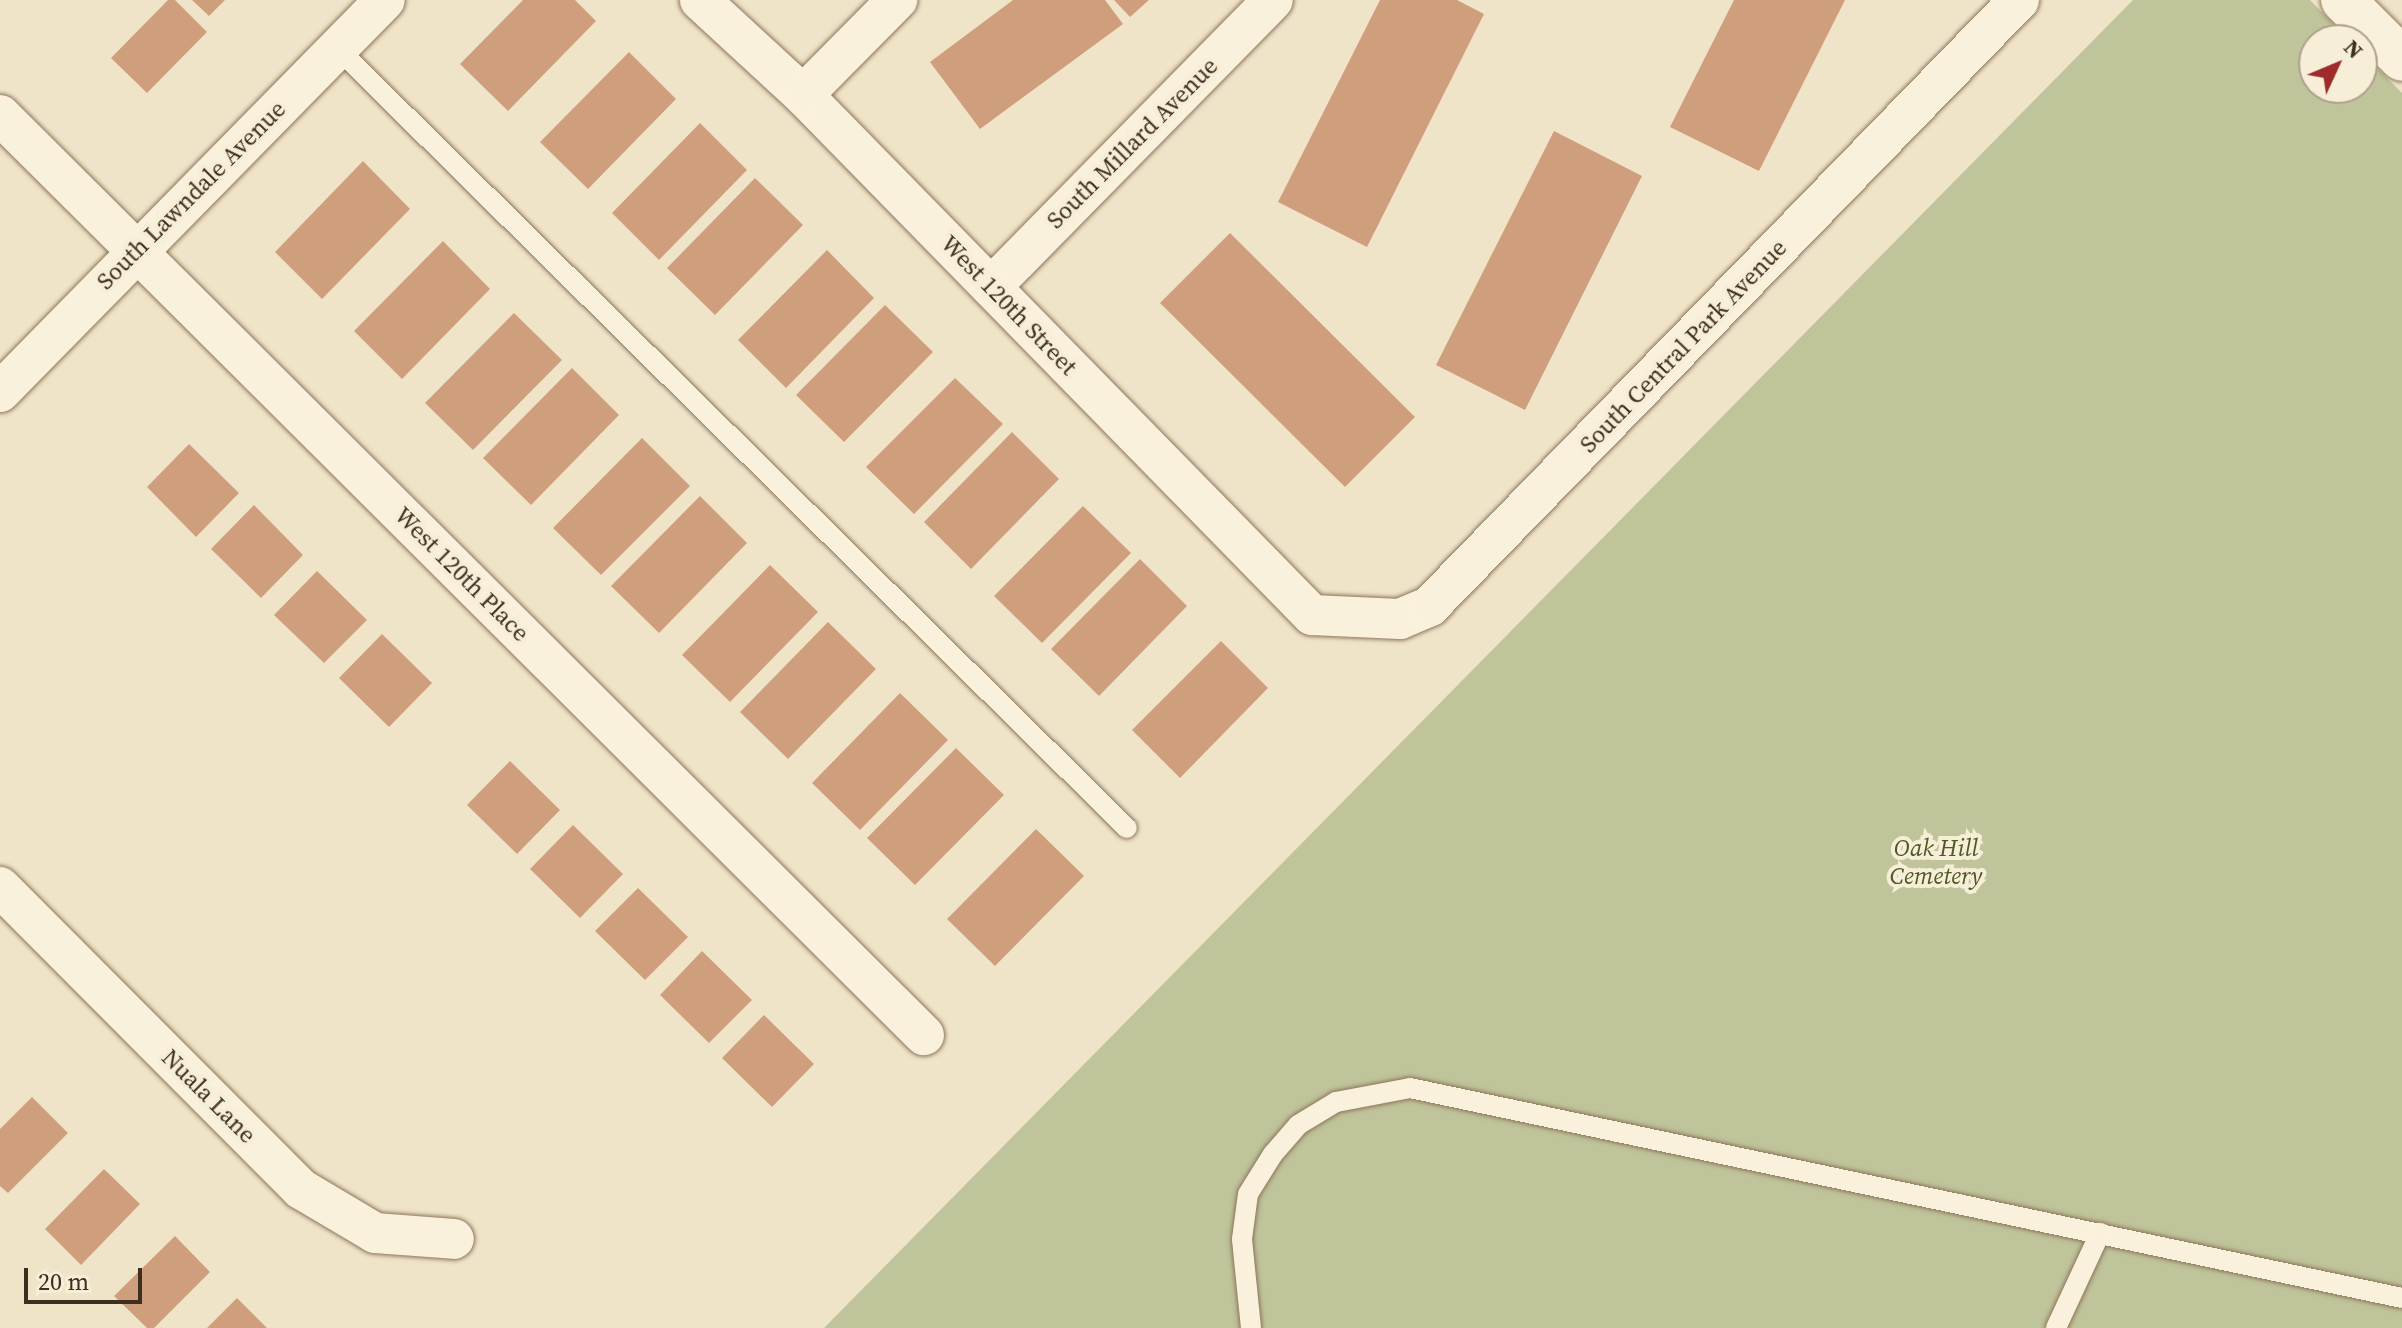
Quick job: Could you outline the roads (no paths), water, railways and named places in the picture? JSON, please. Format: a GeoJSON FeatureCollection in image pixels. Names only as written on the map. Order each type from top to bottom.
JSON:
{"type":"FeatureCollection","features":[{"type":"Feature","properties":{"kind":"street","name":"South Lawndale Avenue"},"geometry":{"type":"LineString","coordinates":[[0,392],[385,0]]}},
{"type":"Feature","properties":{"kind":"street"},"geometry":{"type":"LineString","coordinates":[[803,95],[897,0]]}},
{"type":"Feature","properties":{"kind":"street","name":"South Millard Avenue"},"geometry":{"type":"LineString","coordinates":[[991,287],[1273,0]]}},
{"type":"Feature","properties":{"kind":"street","name":"South Central Park Avenue"},"geometry":{"type":"LineString","coordinates":[[1312,615],[1400,619],[1430,606],[2019,0]]}},
{"type":"Feature","properties":{"kind":"street"},"geometry":{"type":"LineString","coordinates":[[2343,0],[2402,59]]}},
{"type":"Feature","properties":{"kind":"street","name":"West 120th Street"},"geometry":{"type":"LineString","coordinates":[[712,4],[1312,615]]}},
{"type":"Feature","properties":{"kind":"street","name":"West 120th Place"},"geometry":{"type":"LineString","coordinates":[[0,115],[924,1035]]}},
{"type":"Feature","properties":{"kind":"street","name":"Nuala Lane"},"geometry":{"type":"LineString","coordinates":[[0,887],[301,1189],[375,1233],[454,1239]]}},
{"type":"Feature","properties":{"kind":"lane"},"geometry":{"type":"LineString","coordinates":[[337,48],[1127,828]]}},
{"type":"Feature","properties":{"kind":"lane"},"geometry":{"type":"LineString","coordinates":[[1251,1328],[1242,1239],[1248,1194],[1298,1125],[1336,1102],[1370,1091],[1410,1088],[1479,1098],[2402,1298]]}},
{"type":"Feature","properties":{"kind":"lane"},"geometry":{"type":"LineString","coordinates":[[2056,1328],[2100,1233]]}},
{"type":"Feature","properties":{"kind":"park label","name":"Oak Hill Cemetery"},"geometry":{"type":"Point","coordinates":[1936,862]}}]}
